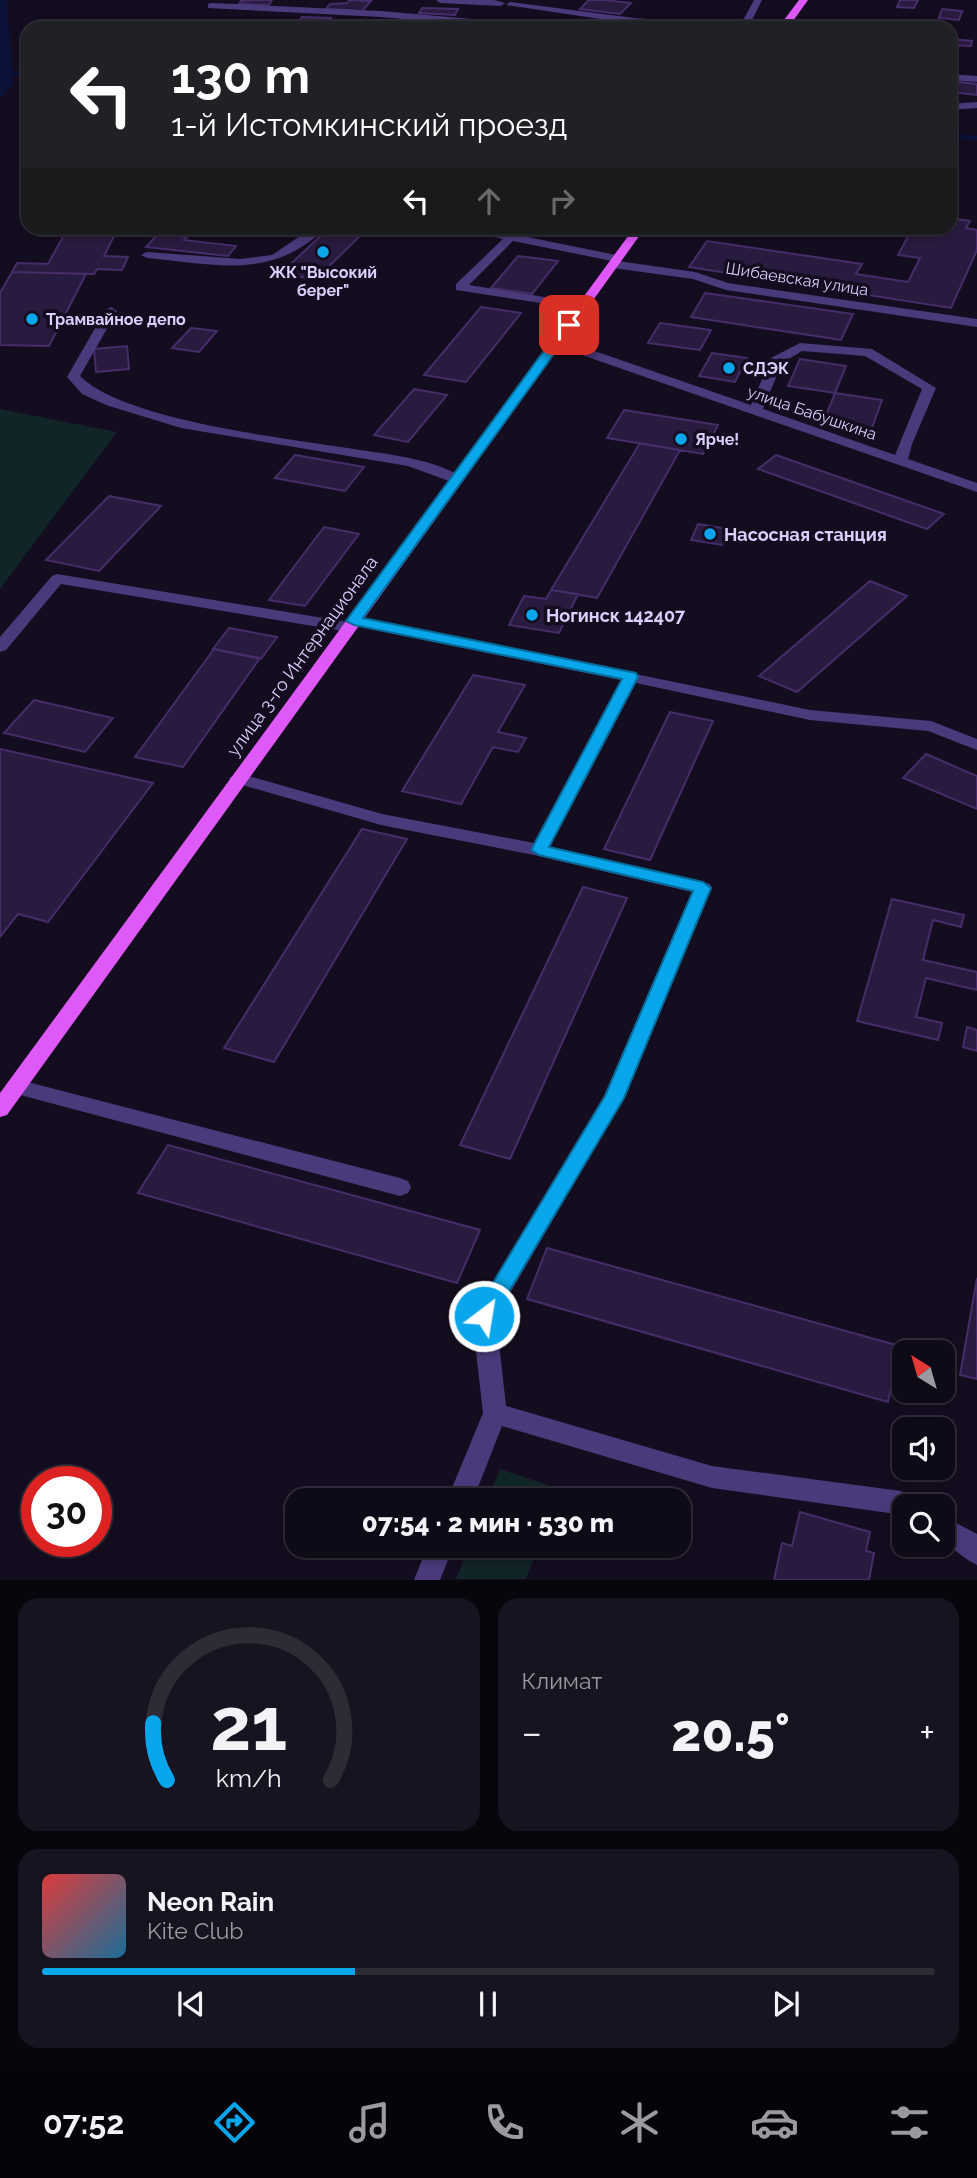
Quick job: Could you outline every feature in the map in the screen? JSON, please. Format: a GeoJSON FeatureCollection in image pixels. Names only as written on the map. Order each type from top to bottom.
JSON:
{"type":"FeatureCollection","features":[{"type":"Feature","properties":{"kind":"main road"},"geometry":{"type":"LineString","coordinates":[[788,21],[804,0]]}},
{"type":"Feature","properties":{"kind":"main road","name":"улица 3-го Интернационала"},"geometry":{"type":"LineString","coordinates":[[0,1109],[634,235]]}},
{"type":"Feature","properties":{"kind":"street"},"geometry":{"type":"LineString","coordinates":[[440,0],[503,3],[533,1],[542,10]]}},
{"type":"Feature","properties":{"kind":"street"},"geometry":{"type":"LineString","coordinates":[[747,21],[758,0]]}},
{"type":"Feature","properties":{"kind":"street"},"geometry":{"type":"LineString","coordinates":[[503,3],[542,10],[661,21]]}},
{"type":"Feature","properties":{"kind":"street"},"geometry":{"type":"LineString","coordinates":[[211,6],[487,20],[503,3]]}},
{"type":"Feature","properties":{"kind":"street"},"geometry":{"type":"LineString","coordinates":[[957,77],[977,79]]}},
{"type":"Feature","properties":{"kind":"street"},"geometry":{"type":"LineString","coordinates":[[957,106],[977,105]]}},
{"type":"Feature","properties":{"kind":"street"},"geometry":{"type":"LineString","coordinates":[[147,255],[241,263],[275,258],[309,235]]}},
{"type":"Feature","properties":{"kind":"street","name":"Шибаевская улица"},"geometry":{"type":"LineString","coordinates":[[500,235],[695,276],[726,286],[977,323]]}},
{"type":"Feature","properties":{"kind":"street"},"geometry":{"type":"LineString","coordinates":[[511,237],[460,287],[582,307]]}},
{"type":"Feature","properties":{"kind":"street"},"geometry":{"type":"LineString","coordinates":[[111,311],[73,377],[87,391],[111,402],[186,425],[411,463],[457,480]]}},
{"type":"Feature","properties":{"kind":"street","name":"улица Бабушкина"},"geometry":{"type":"LineString","coordinates":[[557,342],[977,488]]}},
{"type":"Feature","properties":{"kind":"street"},"geometry":{"type":"LineString","coordinates":[[755,412],[776,361],[800,347],[868,352],[929,388],[905,444],[901,461]]}},
{"type":"Feature","properties":{"kind":"street"},"geometry":{"type":"LineString","coordinates":[[960,482],[977,481]]}},
{"type":"Feature","properties":{"kind":"street"},"geometry":{"type":"LineString","coordinates":[[0,647],[57,579],[351,624],[631,677],[810,715],[931,726],[977,745]]}},
{"type":"Feature","properties":{"kind":"street"},"geometry":{"type":"LineString","coordinates":[[539,850],[631,677]]}},
{"type":"Feature","properties":{"kind":"street"},"geometry":{"type":"LineString","coordinates":[[238,778],[382,818],[539,850],[703,888],[614,1098],[484,1316],[495,1413],[465,1488]]}},
{"type":"Feature","properties":{"kind":"street"},"geometry":{"type":"LineString","coordinates":[[16,1087],[400,1187]]}},
{"type":"Feature","properties":{"kind":"street"},"geometry":{"type":"LineString","coordinates":[[495,1413],[712,1477],[892,1502]]}},
{"type":"Feature","properties":{"kind":"street"},"geometry":{"type":"LineString","coordinates":[[955,1535],[972,1545],[977,1553]]}},
{"type":"Feature","properties":{"kind":"street"},"geometry":{"type":"LineString","coordinates":[[427,1580],[436,1558]]}},
{"type":"Feature","properties":{"kind":"green space"},"geometry":{"type":"Polygon","coordinates":[[[0,409],[117,432],[0,589],[0,409]]]}},
{"type":"Feature","properties":{"kind":"green space"},"geometry":{"type":"Polygon","coordinates":[[[500,1469],[557,1488],[493,1488],[500,1469]]]}},
{"type":"Feature","properties":{"kind":"green space"},"geometry":{"type":"Polygon","coordinates":[[[465,1558],[534,1558],[526,1579],[456,1579],[465,1558]]]}},
{"type":"Feature","properties":{"kind":"shaded area"},"geometry":{"type":"Polygon","coordinates":[[[0,0],[7,0],[13,84],[0,99],[0,0]]]}},
{"type":"Feature","properties":{"kind":"building"},"geometry":{"type":"Polygon","coordinates":[[[272,0],[269,5],[239,4],[241,1],[272,0]]]}},
{"type":"Feature","properties":{"kind":"building"},"geometry":{"type":"Polygon","coordinates":[[[350,0],[371,1],[362,11],[326,9],[330,4],[347,3],[350,0]]]}},
{"type":"Feature","properties":{"kind":"building"},"geometry":{"type":"Polygon","coordinates":[[[589,0],[631,3],[620,14],[580,9],[589,0]]]}},
{"type":"Feature","properties":{"kind":"building"},"geometry":{"type":"Polygon","coordinates":[[[900,0],[918,0],[914,8],[897,7],[900,0]]]}},
{"type":"Feature","properties":{"kind":"building"},"geometry":{"type":"Polygon","coordinates":[[[422,8],[458,9],[455,15],[419,13],[422,8]]]}},
{"type":"Feature","properties":{"kind":"building"},"geometry":{"type":"Polygon","coordinates":[[[942,9],[962,11],[959,20],[939,18],[942,9]]]}},
{"type":"Feature","properties":{"kind":"building"},"geometry":{"type":"Polygon","coordinates":[[[302,17],[331,18],[329,21],[299,21],[302,17]]]}},
{"type":"Feature","properties":{"kind":"building"},"geometry":{"type":"Polygon","coordinates":[[[957,40],[972,41],[971,46],[957,45],[957,40]]]}},
{"type":"Feature","properties":{"kind":"building"},"geometry":{"type":"Polygon","coordinates":[[[957,82],[977,84],[977,95],[957,93],[957,82]]]}},
{"type":"Feature","properties":{"kind":"building"},"geometry":{"type":"Polygon","coordinates":[[[957,219],[970,221],[966,228],[977,230],[977,250],[951,308],[689,267],[707,241],[862,264],[856,274],[908,282],[920,258],[898,255],[909,235],[957,235],[957,219]]]}},
{"type":"Feature","properties":{"kind":"building","name":"Трамвайное депо"},"geometry":{"type":"Polygon","coordinates":[[[64,235],[114,235],[104,256],[128,257],[122,270],[97,269],[94,274],[12,272],[17,263],[48,264],[64,235]]]}},
{"type":"Feature","properties":{"kind":"building"},"geometry":{"type":"Polygon","coordinates":[[[157,235],[187,237],[184,240],[236,246],[228,256],[146,247],[157,235]]]}},
{"type":"Feature","properties":{"kind":"building","name":"ЖК \"Высокий берег\""},"geometry":{"type":"Polygon","coordinates":[[[322,235],[361,235],[316,279],[280,274],[322,235]]]}},
{"type":"Feature","properties":{"kind":"building"},"geometry":{"type":"Polygon","coordinates":[[[518,256],[558,261],[532,294],[491,288],[518,256]]]}},
{"type":"Feature","properties":{"kind":"building","name":"Трамвайное депо"},"geometry":{"type":"Polygon","coordinates":[[[12,272],[86,274],[49,346],[0,345],[0,293],[12,272]]]}},
{"type":"Feature","properties":{"kind":"building"},"geometry":{"type":"Polygon","coordinates":[[[705,293],[853,314],[841,340],[691,317],[705,293]]]}},
{"type":"Feature","properties":{"kind":"building"},"geometry":{"type":"Polygon","coordinates":[[[481,307],[521,313],[466,382],[424,375],[481,307]]]}},
{"type":"Feature","properties":{"kind":"building"},"geometry":{"type":"Polygon","coordinates":[[[660,323],[711,330],[700,350],[648,343],[660,323]]]}},
{"type":"Feature","properties":{"kind":"building"},"geometry":{"type":"Polygon","coordinates":[[[191,328],[217,331],[199,352],[172,348],[191,328]]]}},
{"type":"Feature","properties":{"kind":"building"},"geometry":{"type":"Polygon","coordinates":[[[127,346],[129,369],[96,372],[94,349],[127,346]]]}},
{"type":"Feature","properties":{"kind":"building"},"geometry":{"type":"Polygon","coordinates":[[[712,353],[747,358],[735,382],[699,376],[712,353]]]}},
{"type":"Feature","properties":{"kind":"building"},"geometry":{"type":"Polygon","coordinates":[[[800,359],[846,366],[835,393],[788,386],[800,359]]]}},
{"type":"Feature","properties":{"kind":"building"},"geometry":{"type":"Polygon","coordinates":[[[414,389],[447,395],[408,442],[374,435],[414,389]]]}},
{"type":"Feature","properties":{"kind":"building"},"geometry":{"type":"Polygon","coordinates":[[[835,393],[882,400],[872,428],[824,420],[835,393]]]}},
{"type":"Feature","properties":{"kind":"building"},"geometry":{"type":"Polygon","coordinates":[[[624,410],[718,425],[703,454],[607,438],[624,410]]]}},
{"type":"Feature","properties":{"kind":"building"},"geometry":{"type":"Polygon","coordinates":[[[640,443],[680,450],[597,598],[551,590],[640,443]]]}},
{"type":"Feature","properties":{"kind":"building"},"geometry":{"type":"Polygon","coordinates":[[[295,455],[364,467],[345,491],[275,478],[295,455]]]}},
{"type":"Feature","properties":{"kind":"building"},"geometry":{"type":"Polygon","coordinates":[[[776,455],[944,514],[927,529],[758,469],[776,455]]]}},
{"type":"Feature","properties":{"kind":"building"},"geometry":{"type":"Polygon","coordinates":[[[109,496],[161,506],[99,571],[46,560],[109,496]]]}},
{"type":"Feature","properties":{"kind":"building","name":"Насосная станция"},"geometry":{"type":"Polygon","coordinates":[[[698,524],[728,529],[722,545],[691,540],[698,524]]]}},
{"type":"Feature","properties":{"kind":"building"},"geometry":{"type":"Polygon","coordinates":[[[324,527],[359,534],[305,606],[269,600],[324,527]]]}},
{"type":"Feature","properties":{"kind":"building"},"geometry":{"type":"Polygon","coordinates":[[[870,581],[907,596],[797,692],[759,676],[870,581]]]}},
{"type":"Feature","properties":{"kind":"building"},"geometry":{"type":"Polygon","coordinates":[[[551,590],[578,594],[559,633],[509,625],[524,596],[546,599],[551,590]]]}},
{"type":"Feature","properties":{"kind":"building"},"geometry":{"type":"Polygon","coordinates":[[[229,628],[277,637],[261,659],[213,649],[229,628]]]}},
{"type":"Feature","properties":{"kind":"building"},"geometry":{"type":"Polygon","coordinates":[[[214,649],[260,658],[183,767],[135,757],[214,649]]]}},
{"type":"Feature","properties":{"kind":"building"},"geometry":{"type":"Polygon","coordinates":[[[473,675],[525,685],[498,732],[526,738],[518,752],[493,747],[461,804],[402,791],[473,675]]]}},
{"type":"Feature","properties":{"kind":"building"},"geometry":{"type":"Polygon","coordinates":[[[34,700],[113,718],[85,752],[4,733],[34,700]]]}},
{"type":"Feature","properties":{"kind":"building"},"geometry":{"type":"Polygon","coordinates":[[[670,712],[713,721],[650,860],[604,849],[670,712]]]}},
{"type":"Feature","properties":{"kind":"building"},"geometry":{"type":"Polygon","coordinates":[[[0,749],[153,783],[48,922],[18,914],[0,937],[0,749]]]}},
{"type":"Feature","properties":{"kind":"building"},"geometry":{"type":"Polygon","coordinates":[[[926,754],[977,776],[977,809],[903,778],[926,754]]]}},
{"type":"Feature","properties":{"kind":"building"},"geometry":{"type":"Polygon","coordinates":[[[362,829],[407,839],[274,1062],[224,1048],[362,829]]]}},
{"type":"Feature","properties":{"kind":"building"},"geometry":{"type":"Polygon","coordinates":[[[583,887],[627,898],[510,1159],[460,1145],[583,887]]]}},
{"type":"Feature","properties":{"kind":"building"},"geometry":{"type":"Polygon","coordinates":[[[892,899],[964,915],[961,927],[933,920],[923,960],[977,972],[977,990],[926,978],[916,1017],[942,1023],[938,1040],[857,1021],[892,899]]]}},
{"type":"Feature","properties":{"kind":"building"},"geometry":{"type":"Polygon","coordinates":[[[967,1027],[977,1030],[977,1051],[963,1047],[967,1027]]]}},
{"type":"Feature","properties":{"kind":"building"},"geometry":{"type":"Polygon","coordinates":[[[168,1145],[480,1230],[457,1283],[138,1193],[168,1145]]]}},
{"type":"Feature","properties":{"kind":"building"},"geometry":{"type":"Polygon","coordinates":[[[547,1248],[892,1344],[892,1383],[888,1402],[527,1299],[547,1248]]]}},
{"type":"Feature","properties":{"kind":"building"},"geometry":{"type":"Polygon","coordinates":[[[977,1278],[977,1379],[960,1375],[977,1278]]]}},
{"type":"Feature","properties":{"kind":"building"},"geometry":{"type":"Polygon","coordinates":[[[800,1512],[870,1532],[866,1551],[874,1553],[869,1580],[774,1580],[782,1543],[792,1546],[800,1512]]]}},
{"type":"Feature","properties":{"kind":"waterway"},"geometry":{"type":"LineString","coordinates":[[0,73],[21,74]]}},
{"type":"Feature","properties":{"kind":"waterway"},"geometry":{"type":"LineString","coordinates":[[957,137],[977,138]]}},
{"type":"Feature","properties":{"kind":"place","name":"ЖК \"Высокий берег\""},"geometry":{"type":"Point","coordinates":[323,252]}},
{"type":"Feature","properties":{"kind":"place","name":"Трамвайное депо"},"geometry":{"type":"Point","coordinates":[32,319]}},
{"type":"Feature","properties":{"kind":"place","name":"СДЭК"},"geometry":{"type":"Point","coordinates":[729,368]}},
{"type":"Feature","properties":{"kind":"place","name":"Ярче!"},"geometry":{"type":"Point","coordinates":[681,439]}},
{"type":"Feature","properties":{"kind":"place","name":"Насосная станция"},"geometry":{"type":"Point","coordinates":[710,534]}},
{"type":"Feature","properties":{"kind":"place","name":"Ногинск 142407"},"geometry":{"type":"Point","coordinates":[532,615]}},
{"type":"Feature","properties":{"kind":"route"},"geometry":{"type":"LineString","coordinates":[[484,1316],[614,1098],[703,888],[539,850],[631,677],[354,621],[569,325]]}}]}
